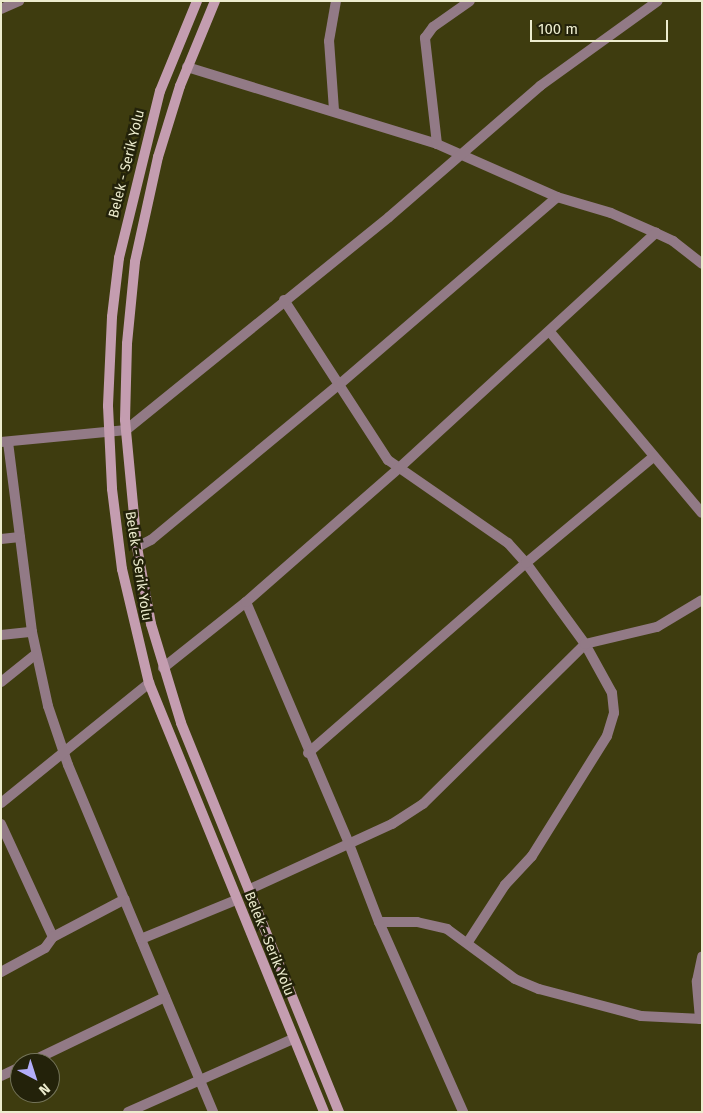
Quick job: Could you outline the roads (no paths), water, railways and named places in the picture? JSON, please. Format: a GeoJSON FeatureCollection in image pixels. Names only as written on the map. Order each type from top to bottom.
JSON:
{"type":"FeatureCollection","features":[{"type":"Feature","properties":{"kind":"main road","name":"Belek - Serik Yolu"},"geometry":{"type":"LineString","coordinates":[[197,1],[160,91],[119,258],[112,317],[110,434],[122,569],[150,683],[236,900],[324,1112]]}},
{"type":"Feature","properties":{"kind":"main road","name":"Belek - Serik Yolu"},"geometry":{"type":"LineString","coordinates":[[215,1],[187,67],[158,157],[135,262],[127,344],[126,430],[137,547],[140,573],[163,668],[181,723],[339,1112]]}},
{"type":"Feature","properties":{"kind":"street"},"geometry":{"type":"LineString","coordinates":[[1,9],[19,1]]}},
{"type":"Feature","properties":{"kind":"street"},"geometry":{"type":"LineString","coordinates":[[334,110],[328,40],[336,1]]}},
{"type":"Feature","properties":{"kind":"street"},"geometry":{"type":"LineString","coordinates":[[437,144],[425,38],[432,27],[470,1]]}},
{"type":"Feature","properties":{"kind":"street"},"geometry":{"type":"LineString","coordinates":[[213,1112],[64,750],[48,706],[32,632],[5,442],[110,434],[126,430],[284,300],[390,217],[540,86],[658,1]]}},
{"type":"Feature","properties":{"kind":"street"},"geometry":{"type":"LineString","coordinates":[[187,67],[245,87],[334,110],[437,144],[557,197],[611,213],[656,233],[702,264]]}},
{"type":"Feature","properties":{"kind":"street"},"geometry":{"type":"LineString","coordinates":[[137,547],[151,540],[341,383],[557,197]]}},
{"type":"Feature","properties":{"kind":"street"},"geometry":{"type":"LineString","coordinates":[[163,668],[246,602],[398,469],[550,332],[656,233]]}},
{"type":"Feature","properties":{"kind":"street"},"geometry":{"type":"LineString","coordinates":[[284,300],[341,383],[383,454],[398,469],[496,533],[526,562],[585,644],[610,685],[614,703],[611,726],[532,856],[505,885],[468,942]]}},
{"type":"Feature","properties":{"kind":"street"},"geometry":{"type":"LineString","coordinates":[[550,332],[653,457],[702,512]]}},
{"type":"Feature","properties":{"kind":"street"},"geometry":{"type":"LineString","coordinates":[[308,753],[526,562],[653,457]]}},
{"type":"Feature","properties":{"kind":"street"},"geometry":{"type":"LineString","coordinates":[[1,539],[20,537]]}},
{"type":"Feature","properties":{"kind":"street"},"geometry":{"type":"LineString","coordinates":[[250,889],[400,820],[435,794],[585,644],[657,627],[702,600]]}},
{"type":"Feature","properties":{"kind":"street"},"geometry":{"type":"LineString","coordinates":[[246,602],[308,753],[350,844],[378,922],[463,1112]]}},
{"type":"Feature","properties":{"kind":"street"},"geometry":{"type":"LineString","coordinates":[[1,635],[32,632]]}},
{"type":"Feature","properties":{"kind":"street"},"geometry":{"type":"LineString","coordinates":[[1,682],[36,654]]}},
{"type":"Feature","properties":{"kind":"street"},"geometry":{"type":"LineString","coordinates":[[1,803],[64,750],[150,683]]}},
{"type":"Feature","properties":{"kind":"street"},"geometry":{"type":"LineString","coordinates":[[1,824],[53,937]]}},
{"type":"Feature","properties":{"kind":"street"},"geometry":{"type":"LineString","coordinates":[[1,972],[45,948],[53,937],[125,899]]}},
{"type":"Feature","properties":{"kind":"street"},"geometry":{"type":"LineString","coordinates":[[141,939],[236,900]]}},
{"type":"Feature","properties":{"kind":"street"},"geometry":{"type":"LineString","coordinates":[[378,922],[433,925],[468,942],[514,979],[539,989],[641,1016],[701,1019],[697,981],[702,957]]}},
{"type":"Feature","properties":{"kind":"street"},"geometry":{"type":"LineString","coordinates":[[49,1053],[165,997]]}},
{"type":"Feature","properties":{"kind":"street"},"geometry":{"type":"LineString","coordinates":[[128,1112],[293,1039]]}}]}
